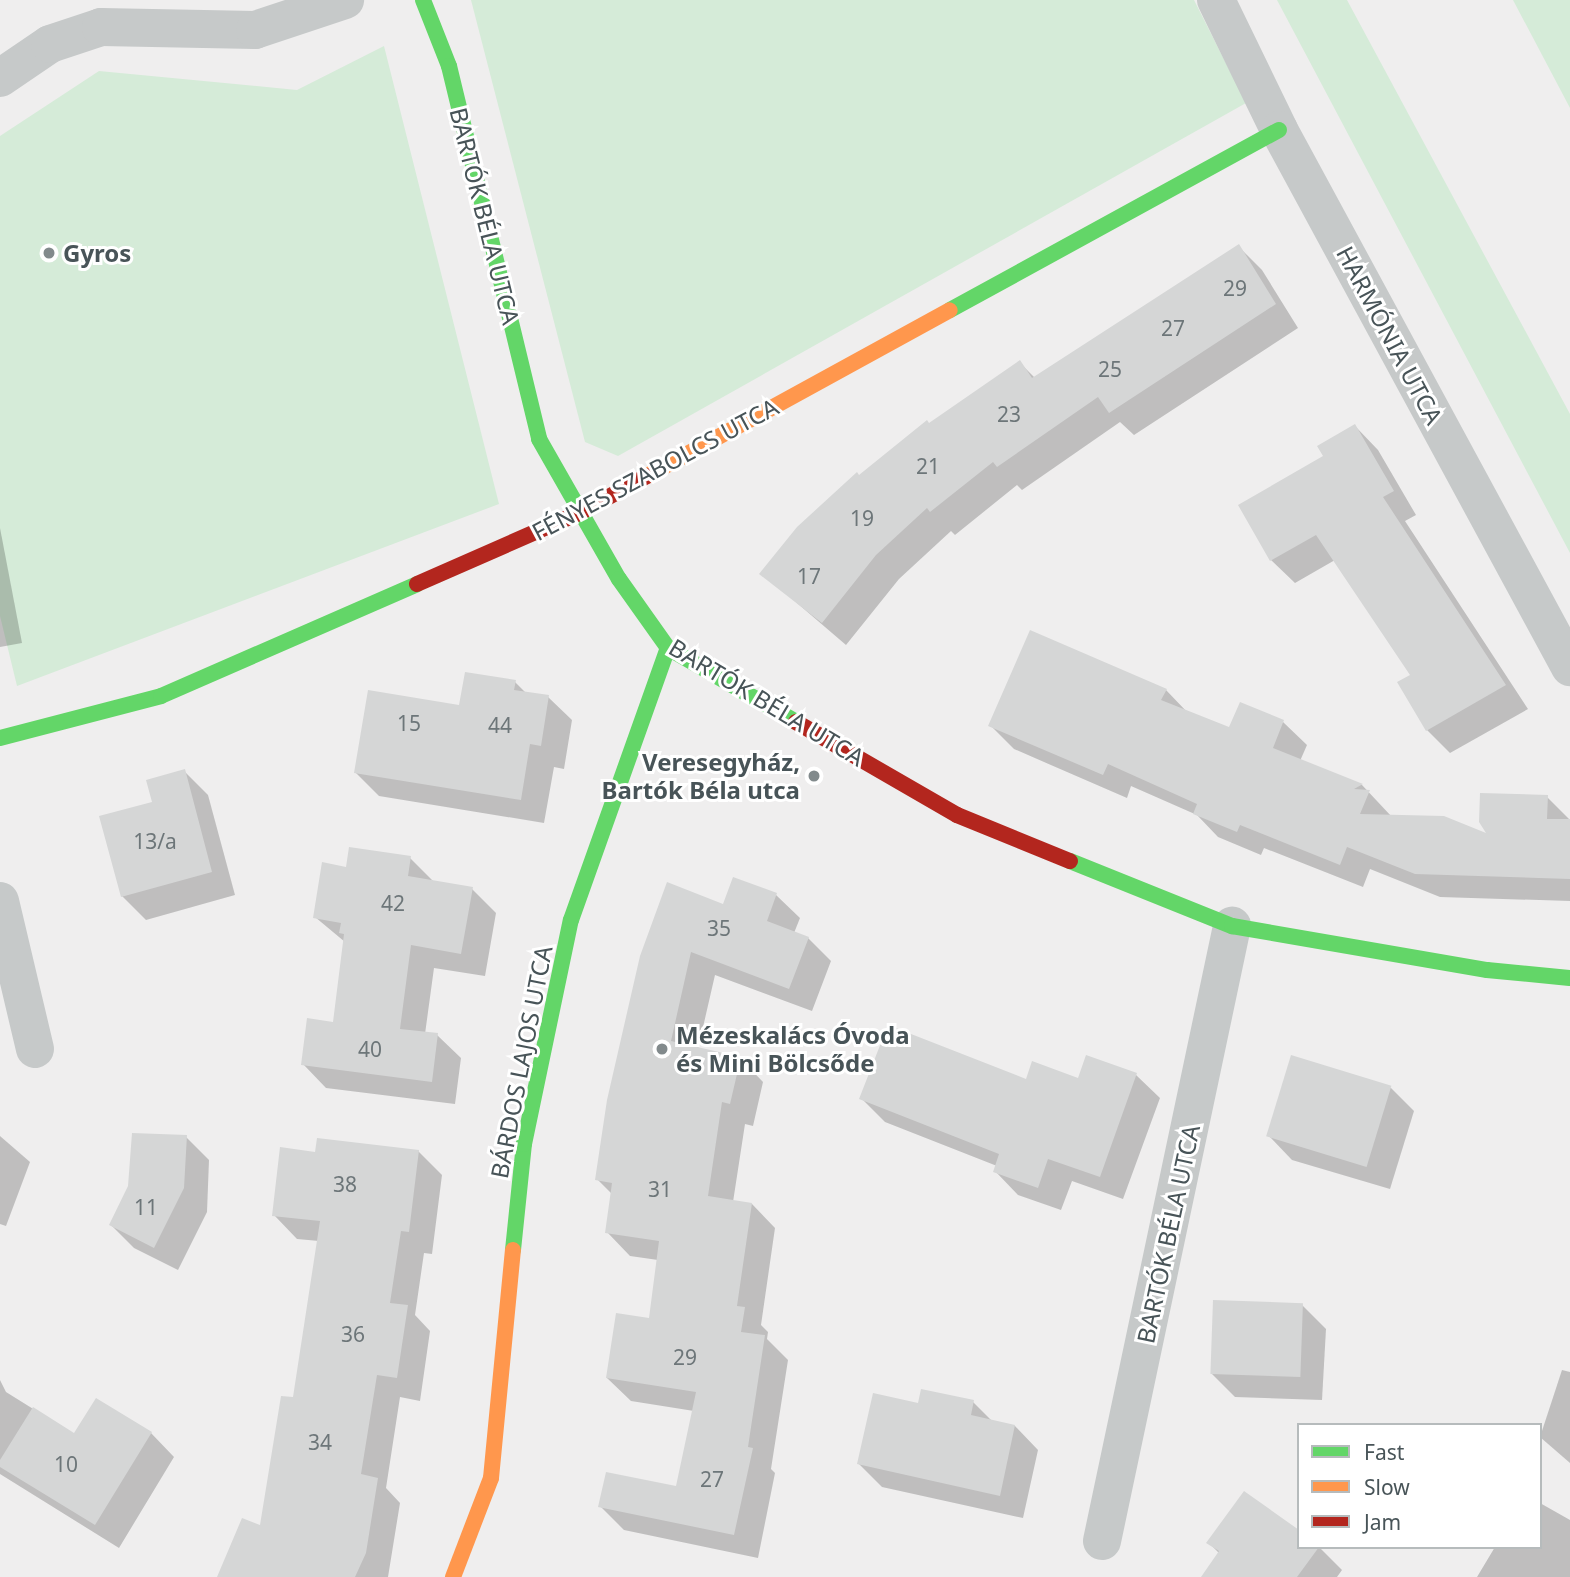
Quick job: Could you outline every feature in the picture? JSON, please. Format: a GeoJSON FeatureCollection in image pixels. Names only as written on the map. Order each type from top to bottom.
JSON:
{"type":"FeatureCollection","features":[{"type":"Feature","properties":{"kind":"street"},"geometry":{"type":"LineString","coordinates":[[0,78],[50,44],[102,27],[255,30],[318,13],[345,0]]}},
{"type":"Feature","properties":{"kind":"street","name":"BARTÓK BÉLA UTCA"},"geometry":{"type":"LineString","coordinates":[[423,0],[449,66],[539,439],[619,579],[668,648],[957,815],[1232,926],[1487,970],[1570,978]]}},
{"type":"Feature","properties":{"kind":"street","name":"HARMÓNIA UTCA"},"geometry":{"type":"LineString","coordinates":[[1216,0],[1279,130],[1570,667]]}},
{"type":"Feature","properties":{"kind":"street","name":"FÉNYES SZABOLCS UTCA"},"geometry":{"type":"LineString","coordinates":[[0,738],[161,696],[581,512],[1279,130]]}},
{"type":"Feature","properties":{"kind":"street","name":"BÁRDOS LAJOS UTCA"},"geometry":{"type":"LineString","coordinates":[[453,1577],[491,1478],[524,1144],[571,920],[668,648]]}},
{"type":"Feature","properties":{"kind":"street"},"geometry":{"type":"LineString","coordinates":[[0,901],[35,1049]]}},
{"type":"Feature","properties":{"kind":"street","name":"BARTÓK BÉLA UTCA"},"geometry":{"type":"LineString","coordinates":[[1102,1541],[1232,926]]}},
{"type":"Feature","properties":{"kind":"green space"},"geometry":{"type":"Polygon","coordinates":[[[471,0],[1194,0],[1246,103],[618,456],[585,442],[471,0]]]}},
{"type":"Feature","properties":{"kind":"green space"},"geometry":{"type":"Polygon","coordinates":[[[1277,0],[1347,0],[1570,414],[1570,553],[1277,0]]]}},
{"type":"Feature","properties":{"kind":"green space"},"geometry":{"type":"Polygon","coordinates":[[[1513,0],[1570,0],[1570,108],[1513,0]]]}},
{"type":"Feature","properties":{"kind":"green space"},"geometry":{"type":"Polygon","coordinates":[[[384,46],[499,504],[17,686],[0,616],[0,136],[99,71],[297,90],[384,46]]]}},
{"type":"Feature","properties":{"kind":"building"},"geometry":{"type":"Polygon","coordinates":[[[1239,244],[1276,304],[1109,413],[1098,397],[997,467],[993,462],[930,512],[927,508],[876,555],[822,623],[759,574],[797,527],[857,472],[859,475],[927,420],[929,423],[1020,360],[1032,378],[1239,244]]]}},
{"type":"Feature","properties":{"kind":"building"},"geometry":{"type":"Polygon","coordinates":[[[1355,424],[1394,491],[1383,497],[1506,685],[1426,731],[1397,682],[1410,675],[1316,535],[1270,561],[1238,505],[1323,456],[1317,446],[1355,424]]]}},
{"type":"Feature","properties":{"kind":"building"},"geometry":{"type":"Polygon","coordinates":[[[1030,630],[1167,689],[1161,700],[1229,727],[1240,702],[1284,720],[1273,748],[1363,784],[1354,789],[1370,790],[1360,814],[1444,816],[1486,833],[1479,822],[1480,793],[1548,795],[1547,819],[1570,819],[1570,879],[1415,874],[1347,847],[1340,865],[1240,825],[1237,832],[1193,814],[1197,804],[1108,764],[1103,775],[988,726],[1030,630]]]}},
{"type":"Feature","properties":{"kind":"building"},"geometry":{"type":"Polygon","coordinates":[[[465,672],[516,680],[514,690],[549,695],[541,746],[530,744],[521,800],[354,773],[368,690],[459,705],[465,672]]]}},
{"type":"Feature","properties":{"kind":"building"},"geometry":{"type":"Polygon","coordinates":[[[185,769],[212,872],[121,897],[99,816],[152,802],[146,780],[185,769]]]}},
{"type":"Feature","properties":{"kind":"building"},"geometry":{"type":"Polygon","coordinates":[[[349,847],[411,856],[408,876],[473,887],[461,954],[411,945],[400,1029],[438,1033],[432,1082],[301,1065],[307,1018],[333,1022],[344,934],[339,933],[341,923],[313,918],[322,862],[346,867],[349,847]]]}},
{"type":"Feature","properties":{"kind":"building"},"geometry":{"type":"Polygon","coordinates":[[[733,877],[777,893],[767,921],[809,937],[789,989],[691,952],[671,1041],[741,1057],[730,1104],[722,1102],[708,1196],[752,1203],[737,1306],[745,1307],[741,1332],[765,1335],[748,1447],[753,1448],[734,1535],[598,1507],[606,1472],[676,1486],[696,1392],[606,1378],[616,1313],[649,1318],[659,1241],[605,1233],[612,1183],[595,1180],[607,1100],[640,956],[667,882],[723,904],[733,877]]]}},
{"type":"Feature","properties":{"kind":"building"},"geometry":{"type":"Polygon","coordinates":[[[888,1025],[1026,1079],[1032,1061],[1078,1078],[1086,1055],[1137,1073],[1100,1177],[1048,1159],[1038,1188],[993,1172],[999,1154],[859,1099],[888,1025]]]}},
{"type":"Feature","properties":{"kind":"building"},"geometry":{"type":"Polygon","coordinates":[[[1291,1055],[1391,1086],[1367,1167],[1266,1136],[1291,1055]]]}},
{"type":"Feature","properties":{"kind":"building"},"geometry":{"type":"Polygon","coordinates":[[[132,1133],[187,1135],[184,1188],[154,1248],[109,1225],[128,1186],[132,1133]]]}},
{"type":"Feature","properties":{"kind":"building"},"geometry":{"type":"Polygon","coordinates":[[[317,1138],[419,1150],[409,1232],[401,1231],[390,1303],[408,1305],[397,1378],[377,1375],[361,1474],[378,1478],[366,1553],[355,1577],[217,1577],[242,1518],[260,1525],[281,1396],[293,1397],[320,1221],[272,1216],[280,1147],[315,1152],[317,1138]]]}},
{"type":"Feature","properties":{"kind":"building"},"geometry":{"type":"Polygon","coordinates":[[[1213,1300],[1303,1303],[1300,1377],[1210,1374],[1213,1300]]]}},
{"type":"Feature","properties":{"kind":"building"},"geometry":{"type":"Polygon","coordinates":[[[921,1389],[974,1400],[971,1415],[1015,1425],[1000,1496],[857,1464],[873,1393],[918,1403],[921,1389]]]}},
{"type":"Feature","properties":{"kind":"building"},"geometry":{"type":"Polygon","coordinates":[[[96,1398],[152,1432],[95,1525],[0,1467],[0,1460],[33,1407],[74,1433],[96,1398]]]}},
{"type":"Feature","properties":{"kind":"building"},"geometry":{"type":"Polygon","coordinates":[[[1244,1491],[1297,1529],[1297,1549],[1318,1549],[1297,1577],[1201,1577],[1219,1551],[1206,1543],[1244,1491]]]}},
{"type":"Feature","properties":{"kind":"traffic: fast"},"geometry":{"type":"LineString","coordinates":[[423,0],[449,66],[539,439],[619,579],[668,648],[796,722]]}},
{"type":"Feature","properties":{"kind":"traffic: fast"},"geometry":{"type":"LineString","coordinates":[[950,310],[1279,130]]}},
{"type":"Feature","properties":{"kind":"traffic: fast"},"geometry":{"type":"LineString","coordinates":[[0,738],[161,696],[417,584]]}},
{"type":"Feature","properties":{"kind":"traffic: fast"},"geometry":{"type":"LineString","coordinates":[[513,1250],[524,1144],[571,920],[668,648]]}},
{"type":"Feature","properties":{"kind":"traffic: fast"},"geometry":{"type":"LineString","coordinates":[[1070,861],[1232,926],[1487,970],[1570,978]]}},
{"type":"Feature","properties":{"kind":"traffic: slow"},"geometry":{"type":"LineString","coordinates":[[647,476],[950,310]]}},
{"type":"Feature","properties":{"kind":"traffic: slow"},"geometry":{"type":"LineString","coordinates":[[453,1577],[491,1478],[513,1250]]}},
{"type":"Feature","properties":{"kind":"traffic: jam"},"geometry":{"type":"LineString","coordinates":[[417,584],[581,512],[647,476]]}},
{"type":"Feature","properties":{"kind":"traffic: jam"},"geometry":{"type":"LineString","coordinates":[[796,722],[957,815],[1070,861]]}},
{"type":"Feature","properties":{"kind":"place","name":"Gyros"},"geometry":{"type":"Point","coordinates":[49,253]}},
{"type":"Feature","properties":{"kind":"place","name":"Veresegyház, Bartók Béla utca"},"geometry":{"type":"Point","coordinates":[814,776]}},
{"type":"Feature","properties":{"kind":"place","name":"Mézeskalács Óvoda és Mini Bölcsőde"},"geometry":{"type":"Point","coordinates":[662,1049]}}]}
